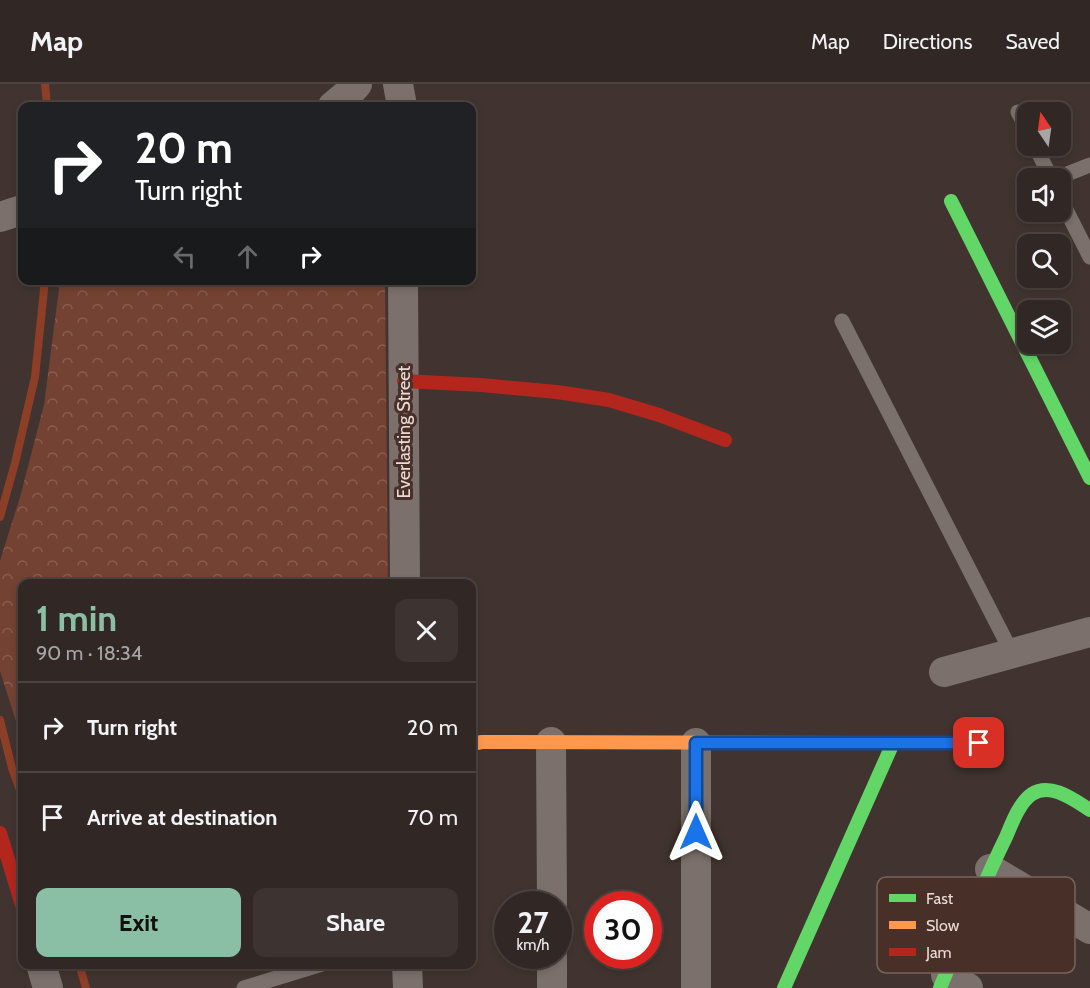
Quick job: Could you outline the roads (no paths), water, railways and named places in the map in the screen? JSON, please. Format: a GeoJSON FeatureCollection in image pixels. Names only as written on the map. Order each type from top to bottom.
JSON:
{"type":"FeatureCollection","features":[{"type":"Feature","properties":{"kind":"street"},"geometry":{"type":"LineString","coordinates":[[338,102],[357,84]]}},
{"type":"Feature","properties":{"kind":"street"},"geometry":{"type":"LineString","coordinates":[[398,84],[401,102]]}},
{"type":"Feature","properties":{"kind":"street"},"geometry":{"type":"LineString","coordinates":[[951,201],[1090,478]]}},
{"type":"Feature","properties":{"kind":"street"},"geometry":{"type":"LineString","coordinates":[[0,217],[18,211]]}},
{"type":"Feature","properties":{"kind":"street","name":"Everlasting Street"},"geometry":{"type":"LineString","coordinates":[[403,285],[405,579]]}},
{"type":"Feature","properties":{"kind":"street"},"geometry":{"type":"LineString","coordinates":[[404,381],[547,391],[609,400],[659,415],[725,440]]}},
{"type":"Feature","properties":{"kind":"street"},"geometry":{"type":"LineString","coordinates":[[944,672],[1090,632]]}},
{"type":"Feature","properties":{"kind":"street"},"geometry":{"type":"LineString","coordinates":[[551,742],[552,891]]}},
{"type":"Feature","properties":{"kind":"street"},"geometry":{"type":"LineString","coordinates":[[476,743],[979,743]]}},
{"type":"Feature","properties":{"kind":"street"},"geometry":{"type":"LineString","coordinates":[[696,743],[696,988]]}},
{"type":"Feature","properties":{"kind":"street"},"geometry":{"type":"LineString","coordinates":[[784,988],[893,743]]}},
{"type":"Feature","properties":{"kind":"street"},"geometry":{"type":"LineString","coordinates":[[987,877],[1021,806],[1032,794],[1048,789],[1090,810]]}},
{"type":"Feature","properties":{"kind":"street"},"geometry":{"type":"LineString","coordinates":[[0,832],[18,892]]}},
{"type":"Feature","properties":{"kind":"street"},"geometry":{"type":"LineString","coordinates":[[990,869],[1003,877]]}},
{"type":"Feature","properties":{"kind":"street"},"geometry":{"type":"LineString","coordinates":[[1075,920],[1090,929]]}},
{"type":"Feature","properties":{"kind":"street"},"geometry":{"type":"LineString","coordinates":[[42,969],[48,988]]}},
{"type":"Feature","properties":{"kind":"street"},"geometry":{"type":"LineString","coordinates":[[407,969],[408,988]]}},
{"type":"Feature","properties":{"kind":"street"},"geometry":{"type":"LineString","coordinates":[[552,969],[552,988]]}},
{"type":"Feature","properties":{"kind":"lane"},"geometry":{"type":"LineString","coordinates":[[1071,172],[1090,165]]}},
{"type":"Feature","properties":{"kind":"lane"},"geometry":{"type":"LineString","coordinates":[[1071,220],[1090,257]]}},
{"type":"Feature","properties":{"kind":"lane"},"geometry":{"type":"LineString","coordinates":[[843,321],[1012,652]]}},
{"type":"Feature","properties":{"kind":"lane"},"geometry":{"type":"LineString","coordinates":[[244,988],[306,969]]}},
{"type":"Feature","properties":{"kind":"waterway"},"geometry":{"type":"LineString","coordinates":[[45,84],[47,102]]}},
{"type":"Feature","properties":{"kind":"waterway"},"geometry":{"type":"LineString","coordinates":[[0,517],[35,377],[44,285]]}},
{"type":"Feature","properties":{"kind":"waterway"},"geometry":{"type":"LineString","coordinates":[[0,720],[18,785]]}},
{"type":"Feature","properties":{"kind":"waterway"},"geometry":{"type":"LineString","coordinates":[[80,969],[86,988]]}}]}
